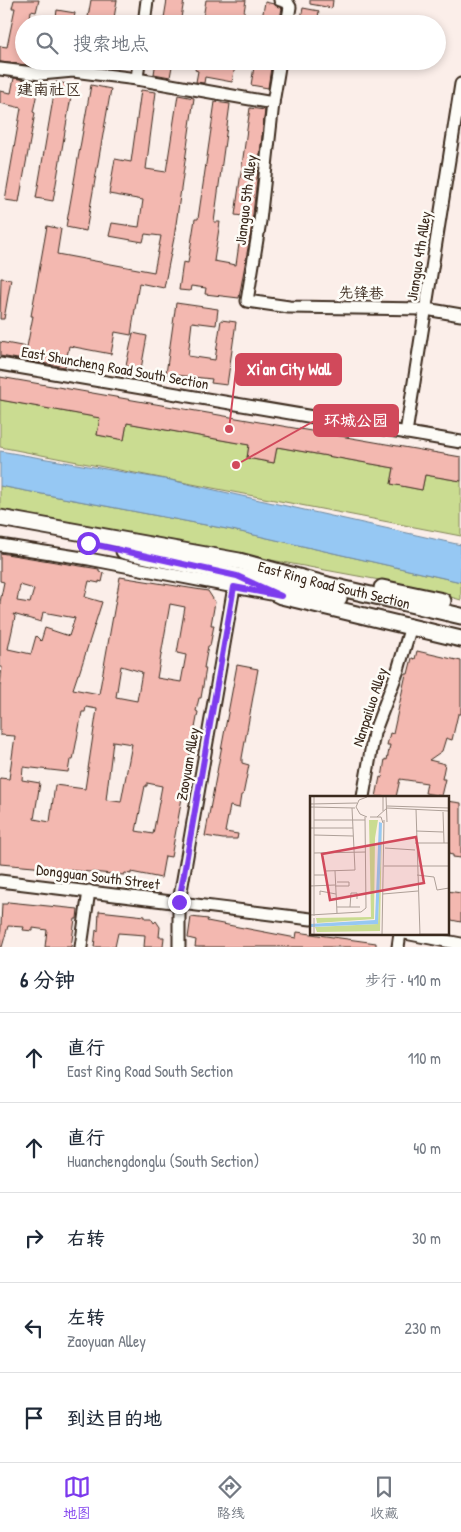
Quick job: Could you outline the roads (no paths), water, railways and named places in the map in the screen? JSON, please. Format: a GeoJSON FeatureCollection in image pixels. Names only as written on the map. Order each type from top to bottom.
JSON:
{"type":"FeatureCollection","features":[{"type":"Feature","properties":{"kind":"main road","name":"East Ring Road South Section"},"geometry":{"type":"LineString","coordinates":[[0,518],[237,575],[328,585],[461,616]]}},
{"type":"Feature","properties":{"kind":"main road","name":"East Ring Road South Section"},"geometry":{"type":"LineString","coordinates":[[0,528],[88,543],[461,624]]}},
{"type":"Feature","properties":{"kind":"main road"},"geometry":{"type":"LineString","coordinates":[[237,575],[411,593],[461,606]]}},
{"type":"Feature","properties":{"kind":"main road"},"geometry":{"type":"LineString","coordinates":[[237,575],[281,596],[461,639]]}},
{"type":"Feature","properties":{"kind":"street"},"geometry":{"type":"LineString","coordinates":[[145,15],[147,0]]}},
{"type":"Feature","properties":{"kind":"street"},"geometry":{"type":"LineString","coordinates":[[280,0],[287,2],[290,7],[289,15]]}},
{"type":"Feature","properties":{"kind":"street"},"geometry":{"type":"LineString","coordinates":[[0,68],[40,74],[73,71],[137,79],[273,103]]}},
{"type":"Feature","properties":{"kind":"street"},"geometry":{"type":"LineString","coordinates":[[137,79],[138,70]]}},
{"type":"Feature","properties":{"kind":"street","name":"Jianguo 5th Alley"},"geometry":{"type":"LineString","coordinates":[[278,70],[260,221],[247,301],[290,308]]}},
{"type":"Feature","properties":{"kind":"street","name":"Jianguo 4th Alley"},"geometry":{"type":"LineString","coordinates":[[406,433],[461,84]]}},
{"type":"Feature","properties":{"kind":"street","name":"先锋巷"},"geometry":{"type":"LineString","coordinates":[[290,308],[426,309],[461,315]]}},
{"type":"Feature","properties":{"kind":"street","name":"East Shuncheng Road South Section"},"geometry":{"type":"LineString","coordinates":[[0,364],[461,442]]}},
{"type":"Feature","properties":{"kind":"street"},"geometry":{"type":"LineString","coordinates":[[0,545],[118,564],[237,575]]}},
{"type":"Feature","properties":{"kind":"street","name":"Zaoyuan Alley"},"geometry":{"type":"LineString","coordinates":[[179,947],[179,902],[237,575]]}},
{"type":"Feature","properties":{"kind":"street","name":"Nanpailuo Alley"},"geometry":{"type":"LineString","coordinates":[[363,796],[374,733],[398,670],[411,626]]}},
{"type":"Feature","properties":{"kind":"street","name":"Dongguan South Street"},"geometry":{"type":"LineString","coordinates":[[0,881],[310,919]]}},
{"type":"Feature","properties":{"kind":"street"},"geometry":{"type":"LineString","coordinates":[[81,947],[89,891]]}},
{"type":"Feature","properties":{"kind":"street"},"geometry":{"type":"LineString","coordinates":[[398,947],[400,934]]}},
{"type":"Feature","properties":{"kind":"street"},"geometry":{"type":"LineString","coordinates":[[410,934],[461,944]]}},
{"type":"Feature","properties":{"kind":"water"},"geometry":{"type":"Polygon","coordinates":[[[0,451],[170,480],[461,545],[461,582],[232,530],[0,486],[0,451]]]}},
{"type":"Feature","properties":{"kind":"place","name":"Xi'an City Wall"},"geometry":{"type":"Point","coordinates":[229,429]}},
{"type":"Feature","properties":{"kind":"place","name":"环城公园"},"geometry":{"type":"Point","coordinates":[236,465]}},
{"type":"Feature","properties":{"kind":"district","name":"建南社区"},"geometry":{"type":"Point","coordinates":[49,89]}}]}
